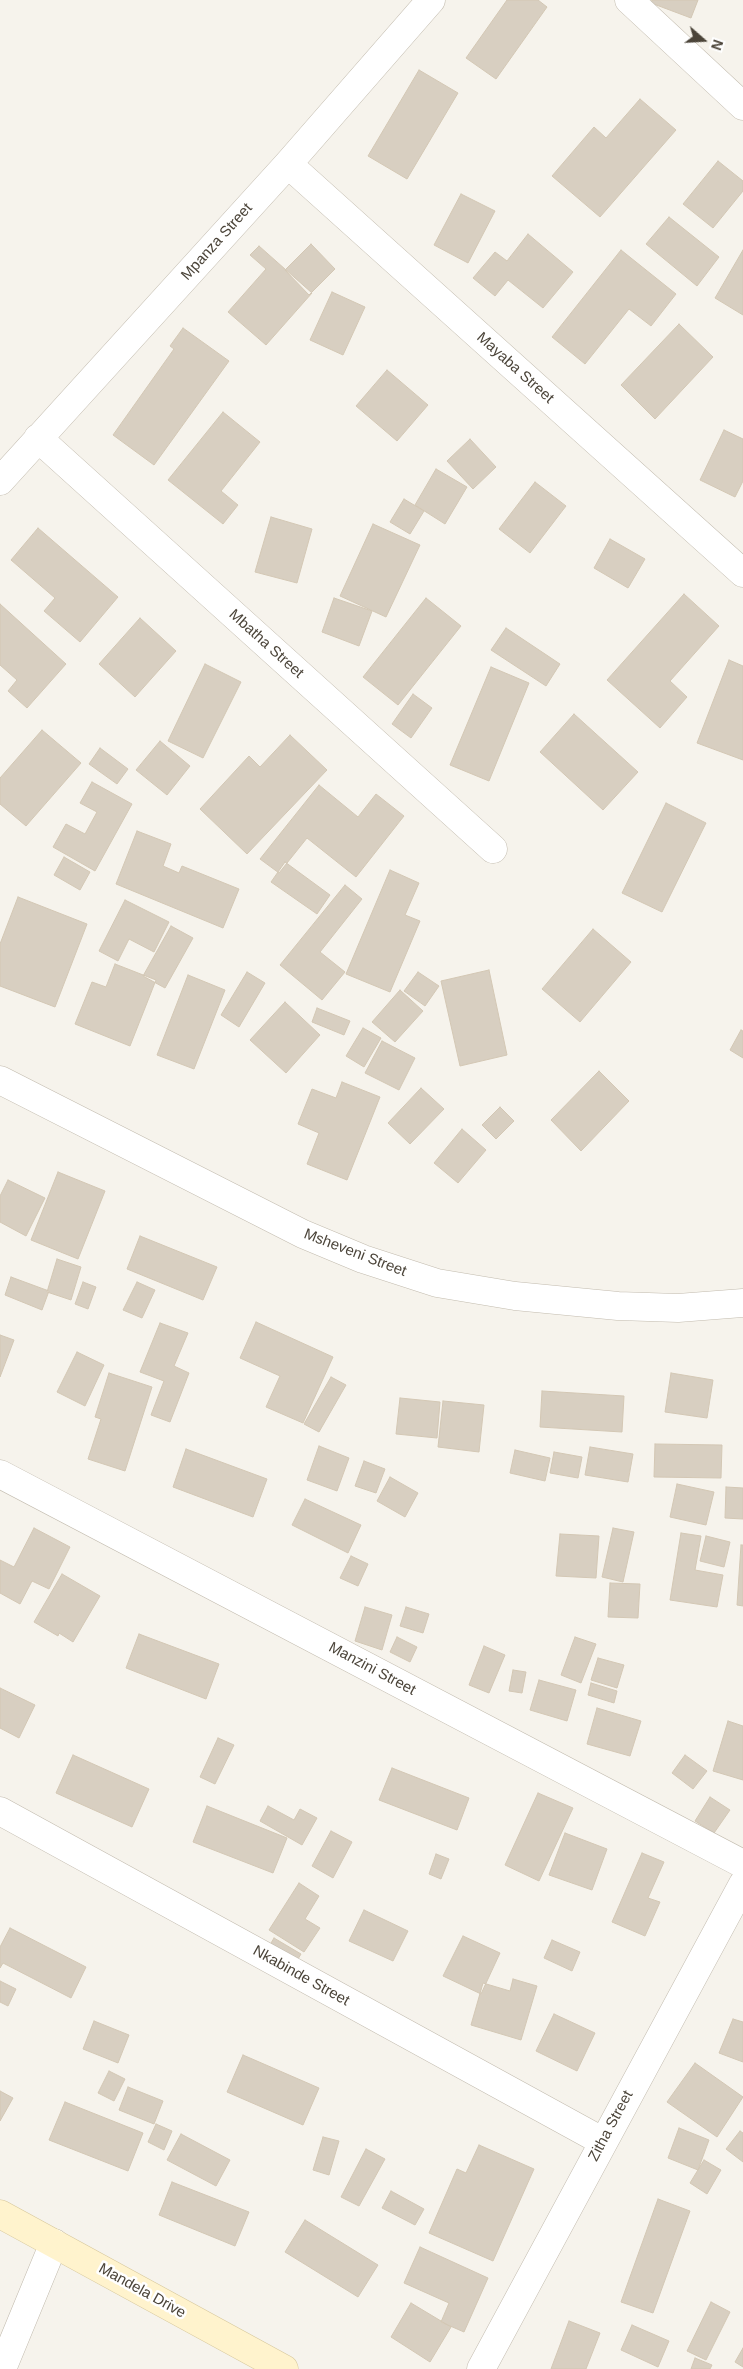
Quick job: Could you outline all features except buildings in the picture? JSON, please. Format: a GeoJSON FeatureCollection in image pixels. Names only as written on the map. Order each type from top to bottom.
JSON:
{"type":"FeatureCollection","features":[{"type":"Feature","properties":{"kind":"street","name":"Mpanza Street"},"geometry":{"type":"LineString","coordinates":[[0,481],[288,164],[431,0]]}},
{"type":"Feature","properties":{"kind":"street"},"geometry":{"type":"LineString","coordinates":[[629,0],[743,106]]}},
{"type":"Feature","properties":{"kind":"street","name":"Mayaba Street"},"geometry":{"type":"LineString","coordinates":[[288,164],[743,573]]}},
{"type":"Feature","properties":{"kind":"street","name":"Mbatha Street"},"geometry":{"type":"LineString","coordinates":[[38,438],[493,849]]}},
{"type":"Feature","properties":{"kind":"street","name":"Msheveni Street"},"geometry":{"type":"LineString","coordinates":[[0,1080],[303,1234],[363,1259],[437,1283],[515,1296],[618,1306],[678,1308],[743,1304]]}},
{"type":"Feature","properties":{"kind":"street","name":"Manzini Street"},"geometry":{"type":"LineString","coordinates":[[0,1474],[743,1864]]}},
{"type":"Feature","properties":{"kind":"street","name":"Nkabinde Street"},"geometry":{"type":"LineString","coordinates":[[0,1811],[602,2142]]}},
{"type":"Feature","properties":{"kind":"street","name":"Zitha Street"},"geometry":{"type":"LineString","coordinates":[[481,2369],[743,1884]]}},
{"type":"Feature","properties":{"kind":"street","name":"Mandela Drive"},"geometry":{"type":"LineString","coordinates":[[0,2214],[284,2369]]}},
{"type":"Feature","properties":{"kind":"street"},"geometry":{"type":"LineString","coordinates":[[2,2369],[54,2244]]}}]}
